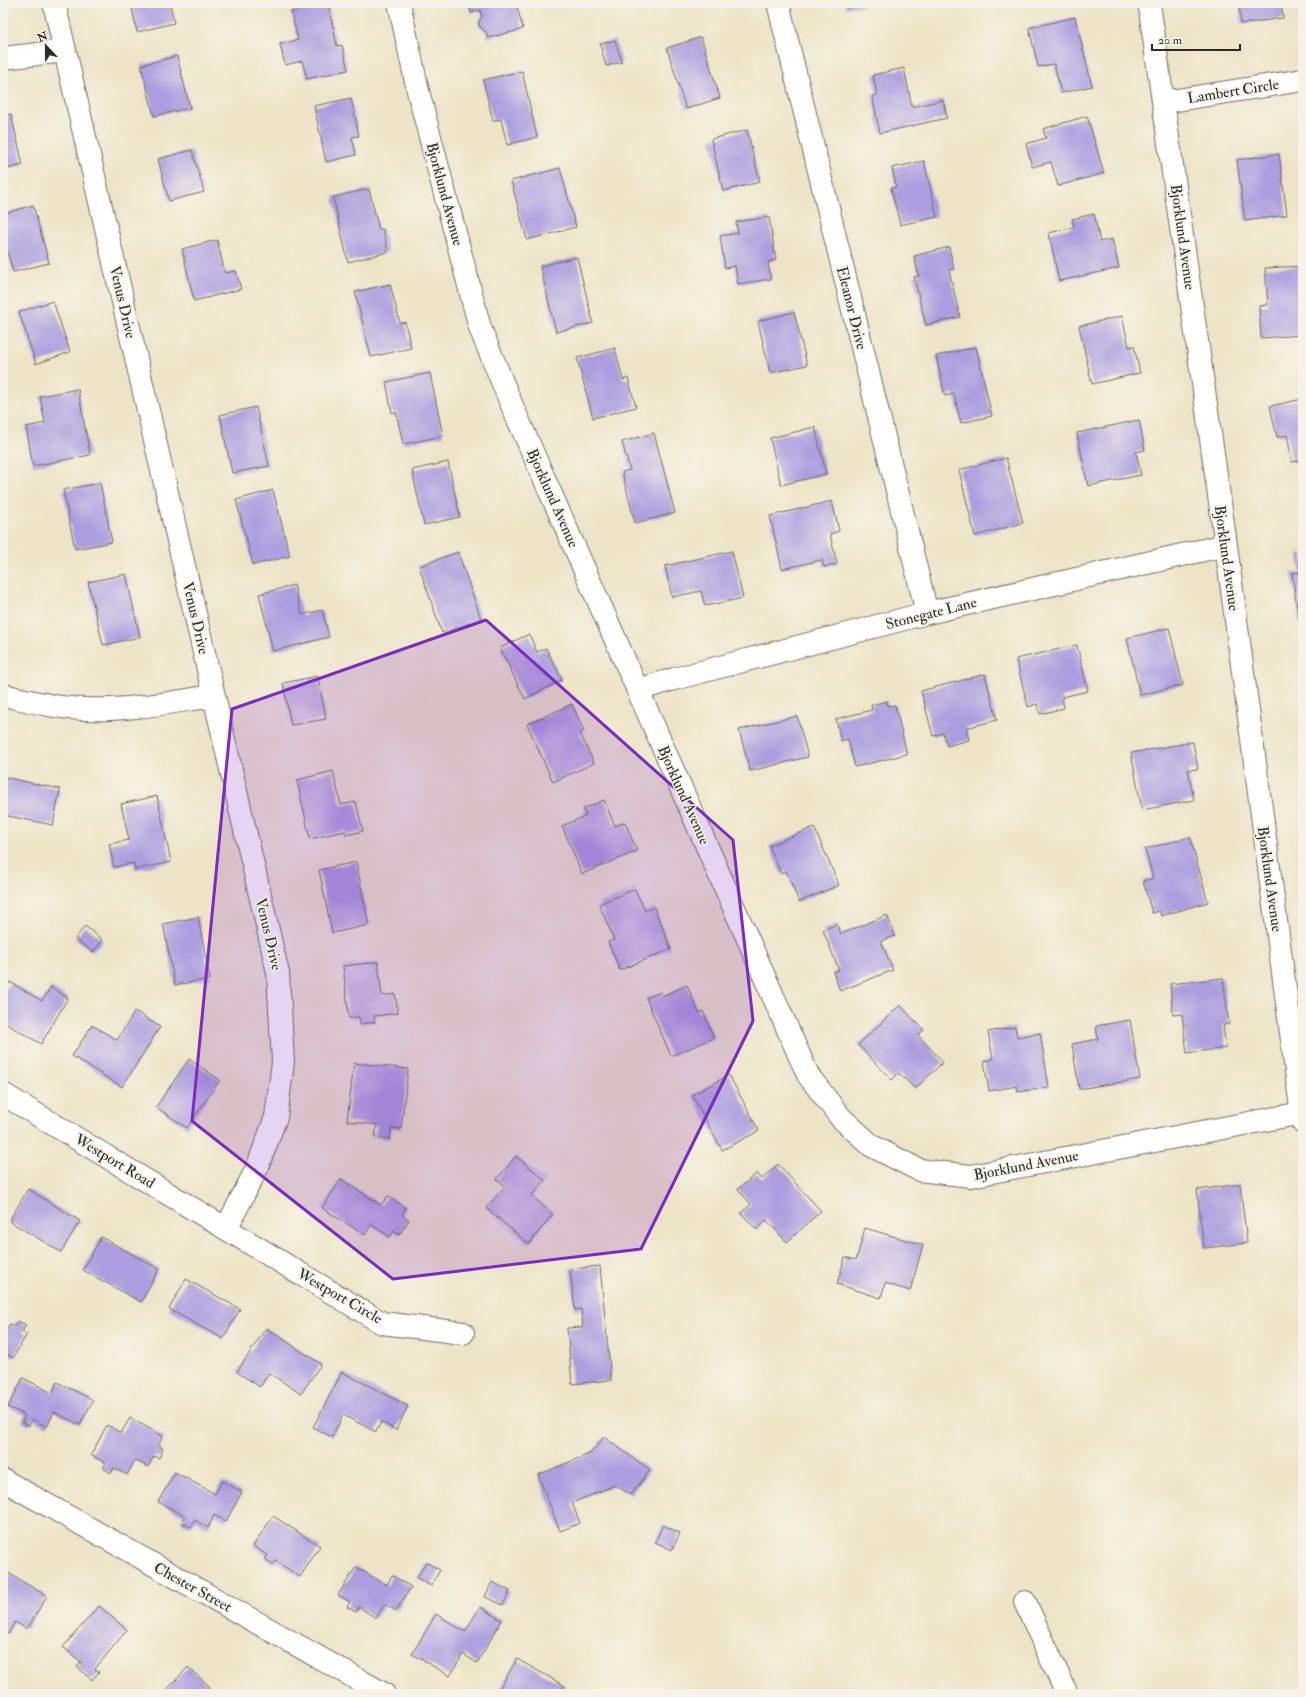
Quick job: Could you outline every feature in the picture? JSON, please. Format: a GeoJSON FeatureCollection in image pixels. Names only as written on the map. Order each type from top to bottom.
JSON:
{"type":"FeatureCollection","features":[{"type":"Feature","properties":{"kind":"street","name":"Venus Drive"},"geometry":{"type":"LineString","coordinates":[[54,3],[278,973],[282,1062],[276,1117],[257,1168],[226,1229]]}},
{"type":"Feature","properties":{"kind":"street","name":"Bjorklund Avenue"},"geometry":{"type":"LineString","coordinates":[[399,3],[418,91],[480,328],[513,408],[808,1075],[841,1118],[872,1146],[920,1170],[971,1176],[1302,1118],[1226,545],[1149,3]]}},
{"type":"Feature","properties":{"kind":"street","name":"Eleanor Drive"},"geometry":{"type":"LineString","coordinates":[[778,3],[927,613]]}},
{"type":"Feature","properties":{"kind":"street"},"geometry":{"type":"LineString","coordinates":[[3,58],[65,51]]}},
{"type":"Feature","properties":{"kind":"street","name":"Lambert Circle"},"geometry":{"type":"LineString","coordinates":[[1164,102],[1303,80]]}},
{"type":"Feature","properties":{"kind":"street","name":"Stonegate Lane"},"geometry":{"type":"LineString","coordinates":[[638,690],[674,679],[927,613],[1226,545]]}},
{"type":"Feature","properties":{"kind":"street"},"geometry":{"type":"LineString","coordinates":[[3,695],[43,704],[84,709],[127,708],[214,696]]}},
{"type":"Feature","properties":{"kind":"street","name":"Westport Road"},"geometry":{"type":"LineString","coordinates":[[3,1094],[226,1229]]}},
{"type":"Feature","properties":{"kind":"street","name":"Westport Circle"},"geometry":{"type":"LineString","coordinates":[[226,1229],[382,1323],[463,1333]]}},
{"type":"Feature","properties":{"kind":"street","name":"Chester Street"},"geometry":{"type":"LineString","coordinates":[[3,1480],[384,1694]]}},
{"type":"Feature","properties":{"kind":"street"},"geometry":{"type":"LineString","coordinates":[[1025,1602],[1067,1694]]}},
{"type":"Feature","properties":{"kind":"highlighted area"},"geometry":{"type":"Polygon","coordinates":[[[486,620],[733,840],[753,1021],[641,1249],[393,1279],[192,1121],[232,709],[486,620]]]}},
{"type":"Feature","properties":{"kind":"building"},"geometry":{"type":"Polygon","coordinates":[[[131,3],[170,3],[174,23],[137,32],[131,3]]]}},
{"type":"Feature","properties":{"kind":"building"},"geometry":{"type":"Polygon","coordinates":[[[468,3],[516,3],[523,29],[488,38],[486,32],[479,26],[479,21],[482,17],[480,10],[471,13],[468,3]]]}},
{"type":"Feature","properties":{"kind":"building"},"geometry":{"type":"Polygon","coordinates":[[[845,3],[875,3],[875,4],[846,8],[845,3]]]}},
{"type":"Feature","properties":{"kind":"building"},"geometry":{"type":"Polygon","coordinates":[[[1239,3],[1281,3],[1283,18],[1241,24],[1239,3]]]}},
{"type":"Feature","properties":{"kind":"building"},"geometry":{"type":"Polygon","coordinates":[[[328,4],[337,46],[342,45],[348,70],[307,79],[302,61],[285,65],[280,44],[298,40],[291,12],[328,4]]]}},
{"type":"Feature","properties":{"kind":"building"},"geometry":{"type":"Polygon","coordinates":[[[1075,17],[1092,86],[1061,93],[1054,64],[1038,67],[1029,28],[1075,17]]]}},
{"type":"Feature","properties":{"kind":"building"},"geometry":{"type":"Polygon","coordinates":[[[701,37],[720,98],[686,109],[667,48],[701,37]]]}},
{"type":"Feature","properties":{"kind":"building"},"geometry":{"type":"Polygon","coordinates":[[[615,40],[622,62],[606,66],[600,44],[615,40]]]}},
{"type":"Feature","properties":{"kind":"building"},"geometry":{"type":"Polygon","coordinates":[[[177,56],[190,108],[154,116],[141,65],[177,56]]]}},
{"type":"Feature","properties":{"kind":"building"},"geometry":{"type":"Polygon","coordinates":[[[904,68],[912,107],[943,100],[947,118],[880,133],[872,96],[877,95],[873,75],[904,68]]]}},
{"type":"Feature","properties":{"kind":"building"},"geometry":{"type":"Polygon","coordinates":[[[522,71],[537,137],[507,145],[501,119],[493,121],[483,80],[522,71]]]}},
{"type":"Feature","properties":{"kind":"building"},"geometry":{"type":"Polygon","coordinates":[[[351,98],[359,136],[352,137],[356,155],[326,162],[314,106],[351,98]]]}},
{"type":"Feature","properties":{"kind":"building"},"geometry":{"type":"Polygon","coordinates":[[[11,114],[23,165],[3,170],[3,116],[11,114]]]}},
{"type":"Feature","properties":{"kind":"building"},"geometry":{"type":"Polygon","coordinates":[[[1087,116],[1104,173],[1058,186],[1051,162],[1032,167],[1026,144],[1046,138],[1043,129],[1087,116]]]}},
{"type":"Feature","properties":{"kind":"building"},"geometry":{"type":"Polygon","coordinates":[[[747,130],[760,182],[723,191],[711,139],[747,130]]]}},
{"type":"Feature","properties":{"kind":"building"},"geometry":{"type":"Polygon","coordinates":[[[192,150],[204,192],[169,201],[158,159],[192,150]]]}},
{"type":"Feature","properties":{"kind":"building"},"geometry":{"type":"Polygon","coordinates":[[[1279,154],[1287,215],[1245,221],[1237,160],[1279,154]]]}},
{"type":"Feature","properties":{"kind":"building"},"geometry":{"type":"Polygon","coordinates":[[[924,161],[937,217],[900,225],[891,188],[896,187],[892,168],[924,161]]]}},
{"type":"Feature","properties":{"kind":"building"},"geometry":{"type":"Polygon","coordinates":[[[560,168],[576,227],[527,240],[511,181],[560,168]]]}},
{"type":"Feature","properties":{"kind":"building"},"geometry":{"type":"Polygon","coordinates":[[[369,189],[379,230],[383,229],[388,252],[348,262],[333,197],[369,189]]]}},
{"type":"Feature","properties":{"kind":"building"},"geometry":{"type":"Polygon","coordinates":[[[33,205],[49,263],[13,272],[3,235],[3,214],[33,205]]]}},
{"type":"Feature","properties":{"kind":"building"},"geometry":{"type":"Polygon","coordinates":[[[1094,214],[1100,242],[1112,239],[1119,268],[1059,281],[1049,233],[1074,227],[1072,219],[1094,214]]]}},
{"type":"Feature","properties":{"kind":"building"},"geometry":{"type":"Polygon","coordinates":[[[769,217],[776,260],[768,262],[771,279],[738,284],[735,266],[725,268],[720,236],[738,233],[736,222],[769,217]]]}},
{"type":"Feature","properties":{"kind":"building"},"geometry":{"type":"Polygon","coordinates":[[[217,240],[225,273],[236,271],[241,289],[194,301],[182,249],[217,240]]]}},
{"type":"Feature","properties":{"kind":"building"},"geometry":{"type":"Polygon","coordinates":[[[949,247],[954,269],[949,270],[960,317],[926,325],[914,277],[919,276],[914,256],[949,247]]]}},
{"type":"Feature","properties":{"kind":"building"},"geometry":{"type":"Polygon","coordinates":[[[577,257],[593,323],[556,332],[540,266],[577,257]]]}},
{"type":"Feature","properties":{"kind":"building"},"geometry":{"type":"Polygon","coordinates":[[[1303,266],[1303,335],[1261,338],[1259,306],[1268,305],[1265,268],[1303,266]]]}},
{"type":"Feature","properties":{"kind":"building"},"geometry":{"type":"Polygon","coordinates":[[[390,284],[400,323],[405,322],[411,348],[371,357],[355,292],[390,284]]]}},
{"type":"Feature","properties":{"kind":"building"},"geometry":{"type":"Polygon","coordinates":[[[53,301],[70,352],[36,364],[19,312],[53,301]]]}},
{"type":"Feature","properties":{"kind":"building"},"geometry":{"type":"Polygon","coordinates":[[[794,312],[807,365],[770,373],[758,321],[794,312]]]}},
{"type":"Feature","properties":{"kind":"building"},"geometry":{"type":"Polygon","coordinates":[[[1122,316],[1129,347],[1134,346],[1140,373],[1092,384],[1079,326],[1122,316]]]}},
{"type":"Feature","properties":{"kind":"building"},"geometry":{"type":"Polygon","coordinates":[[[976,347],[992,416],[961,423],[954,394],[945,396],[936,356],[976,347]]]}},
{"type":"Feature","properties":{"kind":"building"},"geometry":{"type":"Polygon","coordinates":[[[615,348],[623,380],[628,378],[636,407],[593,418],[577,358],[615,348]]]}},
{"type":"Feature","properties":{"kind":"building"},"geometry":{"type":"Polygon","coordinates":[[[430,373],[443,436],[403,444],[396,412],[392,413],[386,382],[430,373]]]}},
{"type":"Feature","properties":{"kind":"building"},"geometry":{"type":"Polygon","coordinates":[[[78,389],[90,455],[33,466],[26,427],[45,423],[40,396],[78,389]]]}},
{"type":"Feature","properties":{"kind":"building"},"geometry":{"type":"Polygon","coordinates":[[[1303,399],[1303,460],[1292,462],[1287,435],[1277,437],[1270,406],[1303,399]]]}},
{"type":"Feature","properties":{"kind":"building"},"geometry":{"type":"Polygon","coordinates":[[[256,407],[269,466],[232,473],[220,415],[256,407]]]}},
{"type":"Feature","properties":{"kind":"building"},"geometry":{"type":"Polygon","coordinates":[[[1139,420],[1145,450],[1136,452],[1141,475],[1088,486],[1077,433],[1139,420]]]}},
{"type":"Feature","properties":{"kind":"building"},"geometry":{"type":"Polygon","coordinates":[[[815,427],[826,474],[781,485],[770,438],[815,427]]]}},
{"type":"Feature","properties":{"kind":"building"},"geometry":{"type":"Polygon","coordinates":[[[654,433],[675,513],[635,523],[622,472],[630,470],[622,442],[654,433]]]}},
{"type":"Feature","properties":{"kind":"building"},"geometry":{"type":"Polygon","coordinates":[[[1006,458],[1023,523],[975,536],[959,470],[1006,458]]]}},
{"type":"Feature","properties":{"kind":"building"},"geometry":{"type":"Polygon","coordinates":[[[448,462],[460,517],[424,525],[412,470],[448,462]]]}},
{"type":"Feature","properties":{"kind":"building"},"geometry":{"type":"Polygon","coordinates":[[[100,483],[112,542],[75,549],[63,490],[100,483]]]}},
{"type":"Feature","properties":{"kind":"building"},"geometry":{"type":"Polygon","coordinates":[[[273,490],[290,556],[253,565],[236,500],[273,490]]]}},
{"type":"Feature","properties":{"kind":"building"},"geometry":{"type":"Polygon","coordinates":[[[832,501],[839,531],[830,534],[837,564],[824,567],[822,560],[782,569],[770,516],[832,501]]]}},
{"type":"Feature","properties":{"kind":"building"},"geometry":{"type":"Polygon","coordinates":[[[732,551],[743,598],[705,606],[701,591],[672,597],[665,566],[732,551]]]}},
{"type":"Feature","properties":{"kind":"building"},"geometry":{"type":"Polygon","coordinates":[[[458,552],[481,619],[442,633],[419,566],[458,552]]]}},
{"type":"Feature","properties":{"kind":"building"},"geometry":{"type":"Polygon","coordinates":[[[1303,554],[1303,621],[1299,621],[1292,573],[1301,572],[1298,555],[1303,554]]]}},
{"type":"Feature","properties":{"kind":"building"},"geometry":{"type":"Polygon","coordinates":[[[126,574],[140,637],[103,645],[88,582],[126,574]]]}},
{"type":"Feature","properties":{"kind":"building"},"geometry":{"type":"Polygon","coordinates":[[[294,585],[302,615],[322,610],[329,637],[273,651],[259,594],[294,585]]]}},
{"type":"Feature","properties":{"kind":"building"},"geometry":{"type":"Polygon","coordinates":[[[1169,628],[1183,685],[1140,695],[1127,638],[1169,628]]]}},
{"type":"Feature","properties":{"kind":"building"},"geometry":{"type":"Polygon","coordinates":[[[529,634],[537,652],[546,648],[562,680],[525,699],[500,648],[529,634]]]}},
{"type":"Feature","properties":{"kind":"building"},"geometry":{"type":"Polygon","coordinates":[[[1077,645],[1088,691],[1062,697],[1064,708],[1040,714],[1037,704],[1028,707],[1016,659],[1077,645]]]}},
{"type":"Feature","properties":{"kind":"building"},"geometry":{"type":"Polygon","coordinates":[[[985,674],[997,720],[966,728],[969,740],[947,746],[943,733],[933,736],[921,691],[985,674]]]}},
{"type":"Feature","properties":{"kind":"building"},"geometry":{"type":"Polygon","coordinates":[[[318,676],[326,719],[291,725],[283,683],[318,676]]]}},
{"type":"Feature","properties":{"kind":"building"},"geometry":{"type":"Polygon","coordinates":[[[887,701],[888,706],[895,705],[907,754],[855,767],[848,739],[841,741],[836,719],[872,710],[871,705],[887,701]]]}},
{"type":"Feature","properties":{"kind":"building"},"geometry":{"type":"Polygon","coordinates":[[[572,704],[584,731],[580,733],[594,763],[553,782],[527,724],[572,704]]]}},
{"type":"Feature","properties":{"kind":"building"},"geometry":{"type":"Polygon","coordinates":[[[797,716],[808,757],[750,771],[739,730],[797,716]]]}},
{"type":"Feature","properties":{"kind":"building"},"geometry":{"type":"Polygon","coordinates":[[[1193,742],[1198,769],[1188,770],[1194,800],[1142,810],[1131,753],[1193,742]]]}},
{"type":"Feature","properties":{"kind":"building"},"geometry":{"type":"Polygon","coordinates":[[[333,771],[341,805],[356,802],[363,831],[346,835],[345,831],[310,839],[297,780],[333,771]]]}},
{"type":"Feature","properties":{"kind":"building"},"geometry":{"type":"Polygon","coordinates":[[[3,777],[60,789],[53,825],[3,815],[3,777]]]}},
{"type":"Feature","properties":{"kind":"building"},"geometry":{"type":"Polygon","coordinates":[[[157,796],[171,862],[135,870],[134,863],[114,867],[109,844],[129,840],[121,804],[157,796]]]}},
{"type":"Feature","properties":{"kind":"building"},"geometry":{"type":"Polygon","coordinates":[[[604,800],[615,826],[625,822],[637,851],[582,874],[562,826],[586,816],[583,809],[604,800]]]}},
{"type":"Feature","properties":{"kind":"building"},"geometry":{"type":"Polygon","coordinates":[[[814,827],[839,885],[799,902],[786,871],[781,874],[769,846],[814,827]]]}},
{"type":"Feature","properties":{"kind":"building"},"geometry":{"type":"Polygon","coordinates":[[[1190,837],[1208,902],[1161,916],[1160,911],[1152,913],[1143,881],[1153,878],[1145,849],[1190,837]]]}},
{"type":"Feature","properties":{"kind":"building"},"geometry":{"type":"Polygon","coordinates":[[[356,862],[369,925],[332,933],[319,870],[356,862]]]}},
{"type":"Feature","properties":{"kind":"building"},"geometry":{"type":"Polygon","coordinates":[[[635,889],[645,911],[654,907],[671,949],[620,970],[608,942],[614,940],[599,904],[635,889]]]}},
{"type":"Feature","properties":{"kind":"building"},"geometry":{"type":"Polygon","coordinates":[[[887,915],[895,936],[881,941],[893,970],[840,991],[833,972],[839,970],[823,930],[837,924],[841,934],[887,915]]]}},
{"type":"Feature","properties":{"kind":"building"},"geometry":{"type":"Polygon","coordinates":[[[198,917],[210,979],[175,985],[163,924],[198,917]]]}},
{"type":"Feature","properties":{"kind":"building"},"geometry":{"type":"Polygon","coordinates":[[[85,926],[103,940],[93,952],[75,939],[85,926]]]}},
{"type":"Feature","properties":{"kind":"building"},"geometry":{"type":"Polygon","coordinates":[[[378,962],[382,996],[395,994],[398,1013],[374,1016],[375,1022],[360,1024],[359,1017],[349,1018],[343,966],[378,962]]]}},
{"type":"Feature","properties":{"kind":"building"},"geometry":{"type":"Polygon","coordinates":[[[1223,978],[1229,1024],[1223,1025],[1226,1048],[1187,1053],[1182,1014],[1173,1015],[1170,984],[1223,978]]]}},
{"type":"Feature","properties":{"kind":"building"},"geometry":{"type":"Polygon","coordinates":[[[10,982],[42,1001],[51,987],[68,998],[41,1044],[3,1022],[3,994],[10,982]]]}},
{"type":"Feature","properties":{"kind":"building"},"geometry":{"type":"Polygon","coordinates":[[[687,985],[699,1013],[703,1011],[714,1038],[671,1056],[646,998],[661,992],[662,996],[687,985]]]}},
{"type":"Feature","properties":{"kind":"building"},"geometry":{"type":"Polygon","coordinates":[[[900,1005],[924,1030],[918,1035],[943,1062],[915,1089],[899,1073],[892,1080],[858,1045],[900,1005]]]}},
{"type":"Feature","properties":{"kind":"building"},"geometry":{"type":"Polygon","coordinates":[[[135,1011],[160,1027],[122,1087],[72,1056],[92,1025],[117,1040],[135,1011]]]}},
{"type":"Feature","properties":{"kind":"building"},"geometry":{"type":"Polygon","coordinates":[[[1130,1020],[1140,1079],[1079,1089],[1072,1044],[1098,1039],[1096,1026],[1130,1020]]]}},
{"type":"Feature","properties":{"kind":"building"},"geometry":{"type":"Polygon","coordinates":[[[1015,1027],[1017,1037],[1040,1033],[1049,1087],[1018,1092],[1017,1086],[989,1091],[984,1061],[993,1059],[988,1032],[1015,1027]]]}},
{"type":"Feature","properties":{"kind":"building"},"geometry":{"type":"Polygon","coordinates":[[[189,1059],[220,1080],[187,1128],[156,1107],[189,1059]]]}},
{"type":"Feature","properties":{"kind":"building"},"geometry":{"type":"Polygon","coordinates":[[[354,1063],[408,1069],[401,1129],[391,1128],[390,1139],[375,1137],[377,1125],[347,1121],[354,1063]]]}},
{"type":"Feature","properties":{"kind":"building"},"geometry":{"type":"Polygon","coordinates":[[[729,1075],[759,1131],[722,1150],[692,1095],[729,1075]]]}},
{"type":"Feature","properties":{"kind":"building"},"geometry":{"type":"Polygon","coordinates":[[[516,1156],[545,1180],[532,1196],[553,1214],[529,1244],[486,1208],[505,1186],[497,1179],[516,1156]]]}},
{"type":"Feature","properties":{"kind":"building"},"geometry":{"type":"Polygon","coordinates":[[[778,1164],[821,1211],[787,1242],[766,1220],[757,1230],[741,1213],[751,1204],[738,1189],[757,1173],[762,1179],[778,1164]]]}},
{"type":"Feature","properties":{"kind":"building"},"geometry":{"type":"Polygon","coordinates":[[[341,1179],[381,1205],[388,1196],[406,1208],[402,1215],[409,1220],[399,1235],[394,1231],[390,1237],[371,1225],[365,1235],[322,1208],[341,1179]]]}},
{"type":"Feature","properties":{"kind":"building"},"geometry":{"type":"Polygon","coordinates":[[[1240,1184],[1247,1243],[1204,1248],[1197,1190],[1240,1184]]]}},
{"type":"Feature","properties":{"kind":"building"},"geometry":{"type":"Polygon","coordinates":[[[28,1189],[80,1221],[61,1252],[9,1221],[28,1189]]]}},
{"type":"Feature","properties":{"kind":"building"},"geometry":{"type":"Polygon","coordinates":[[[865,1228],[923,1245],[910,1291],[885,1283],[881,1298],[837,1284],[845,1257],[856,1260],[865,1228]]]}},
{"type":"Feature","properties":{"kind":"building"},"geometry":{"type":"Polygon","coordinates":[[[101,1237],[159,1269],[141,1302],[83,1270],[101,1237]]]}},
{"type":"Feature","properties":{"kind":"building"},"geometry":{"type":"Polygon","coordinates":[[[600,1266],[611,1380],[572,1384],[567,1328],[583,1327],[581,1309],[575,1310],[570,1269],[600,1266]]]}},
{"type":"Feature","properties":{"kind":"building"},"geometry":{"type":"Polygon","coordinates":[[[186,1279],[240,1309],[223,1339],[169,1309],[186,1279]]]}},
{"type":"Feature","properties":{"kind":"building"},"geometry":{"type":"Polygon","coordinates":[[[18,1321],[26,1325],[22,1332],[27,1334],[13,1358],[3,1352],[3,1337],[10,1324],[14,1326],[18,1321]]]}},
{"type":"Feature","properties":{"kind":"building"},"geometry":{"type":"Polygon","coordinates":[[[266,1328],[321,1364],[301,1394],[269,1373],[260,1387],[237,1372],[266,1328]]]}},
{"type":"Feature","properties":{"kind":"building"},"geometry":{"type":"Polygon","coordinates":[[[342,1372],[408,1406],[396,1430],[381,1422],[376,1432],[343,1415],[332,1437],[313,1427],[342,1372]]]}},
{"type":"Feature","properties":{"kind":"building"},"geometry":{"type":"Polygon","coordinates":[[[23,1378],[52,1393],[57,1382],[93,1400],[80,1425],[54,1412],[47,1427],[32,1419],[29,1426],[22,1422],[25,1415],[8,1407],[23,1378]]]}},
{"type":"Feature","properties":{"kind":"building"},"geometry":{"type":"Polygon","coordinates":[[[130,1418],[163,1436],[158,1446],[163,1449],[159,1458],[154,1456],[148,1467],[135,1460],[127,1475],[114,1468],[111,1473],[103,1468],[106,1463],[91,1455],[107,1425],[121,1433],[130,1418]]]}},
{"type":"Feature","properties":{"kind":"building"},"geometry":{"type":"Polygon","coordinates":[[[604,1437],[650,1470],[631,1495],[615,1485],[572,1503],[580,1523],[560,1531],[538,1475],[591,1453],[604,1437]]]}},
{"type":"Feature","properties":{"kind":"building"},"geometry":{"type":"Polygon","coordinates":[[[175,1472],[215,1494],[222,1481],[242,1492],[226,1521],[214,1515],[208,1528],[195,1520],[191,1527],[181,1522],[185,1516],[158,1502],[175,1472]]]}},
{"type":"Feature","properties":{"kind":"building"},"geometry":{"type":"Polygon","coordinates":[[[273,1516],[320,1546],[300,1577],[276,1561],[273,1564],[264,1558],[267,1555],[253,1546],[273,1516]]]}},
{"type":"Feature","properties":{"kind":"building"},"geometry":{"type":"Polygon","coordinates":[[[663,1525],[680,1533],[672,1550],[655,1542],[663,1525]]]}},
{"type":"Feature","properties":{"kind":"building"},"geometry":{"type":"Polygon","coordinates":[[[426,1562],[440,1570],[431,1586],[417,1578],[426,1562]]]}},
{"type":"Feature","properties":{"kind":"building"},"geometry":{"type":"Polygon","coordinates":[[[356,1567],[387,1585],[392,1575],[411,1587],[396,1611],[385,1604],[376,1618],[359,1607],[356,1612],[347,1607],[350,1602],[338,1595],[356,1567]]]}},
{"type":"Feature","properties":{"kind":"building"},"geometry":{"type":"Polygon","coordinates":[[[3,1570],[47,1596],[27,1629],[15,1622],[8,1634],[3,1631],[3,1570]]]}},
{"type":"Feature","properties":{"kind":"building"},"geometry":{"type":"Polygon","coordinates":[[[492,1582],[510,1591],[503,1605],[485,1597],[492,1582]]]}},
{"type":"Feature","properties":{"kind":"building"},"geometry":{"type":"Polygon","coordinates":[[[99,1606],[127,1630],[95,1669],[99,1672],[92,1680],[77,1667],[81,1662],[63,1647],[99,1606]]]}},
{"type":"Feature","properties":{"kind":"building"},"geometry":{"type":"Polygon","coordinates":[[[480,1607],[502,1620],[477,1663],[463,1654],[450,1676],[412,1654],[436,1614],[465,1632],[480,1607]]]}},
{"type":"Feature","properties":{"kind":"building"},"geometry":{"type":"Polygon","coordinates":[[[517,1659],[565,1686],[560,1694],[510,1694],[500,1688],[517,1659]]]}},
{"type":"Feature","properties":{"kind":"building"},"geometry":{"type":"Polygon","coordinates":[[[188,1667],[210,1687],[204,1694],[163,1694],[188,1667]]]}}]}
